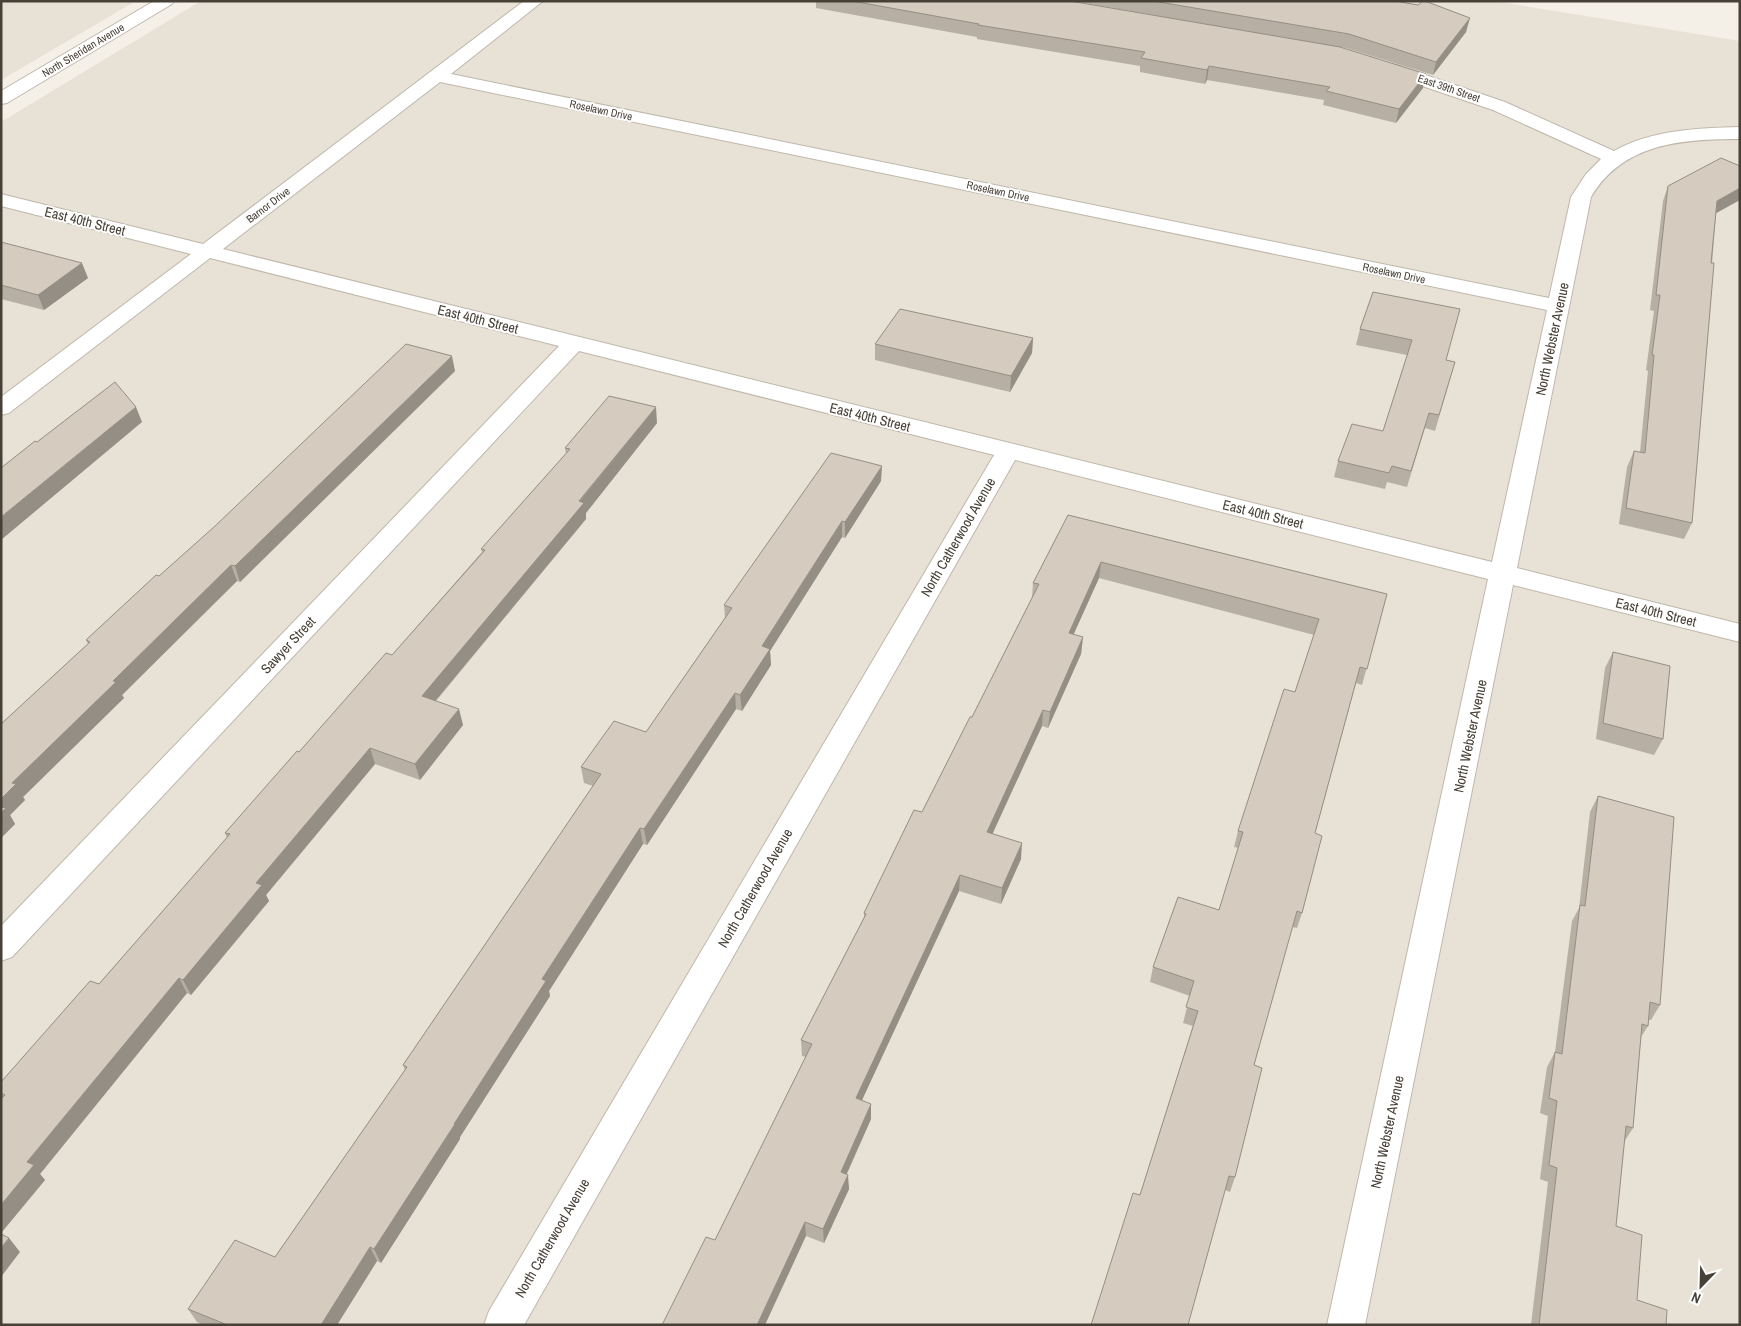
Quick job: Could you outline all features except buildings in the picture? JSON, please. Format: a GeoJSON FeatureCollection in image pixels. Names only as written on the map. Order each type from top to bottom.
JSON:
{"type":"FeatureCollection","features":[{"type":"Feature","properties":{"kind":"street","name":"North Sheridan Avenue"},"geometry":{"type":"LineString","coordinates":[[1,99],[166,1]]}},
{"type":"Feature","properties":{"kind":"street","name":"Barnor Drive"},"geometry":{"type":"LineString","coordinates":[[1,408],[534,1]]}},
{"type":"Feature","properties":{"kind":"street","name":"East 39th Street"},"geometry":{"type":"LineString","coordinates":[[1371,63],[1499,106],[1614,158]]}},
{"type":"Feature","properties":{"kind":"street","name":"Roselawn Drive"},"geometry":{"type":"LineString","coordinates":[[437,76],[1558,306]]}},
{"type":"Feature","properties":{"kind":"street"},"geometry":{"type":"LineString","coordinates":[[1614,158],[1644,146],[1667,140],[1707,134],[1740,133]]}},
{"type":"Feature","properties":{"kind":"street","name":"North Webster Avenue"},"geometry":{"type":"LineString","coordinates":[[1346,1325],[1504,574],[1581,197],[1591,179],[1614,158]]}},
{"type":"Feature","properties":{"kind":"street","name":"East 40th Street"},"geometry":{"type":"LineString","coordinates":[[1,200],[1740,633]]}},
{"type":"Feature","properties":{"kind":"street","name":"Sawyer Street"},"geometry":{"type":"LineString","coordinates":[[1,948],[574,343]]}},
{"type":"Feature","properties":{"kind":"street","name":"North Catherwood Avenue"},"geometry":{"type":"LineString","coordinates":[[502,1325],[1008,451]]}},
{"type":"Feature","properties":{"kind":"shaded area"},"geometry":{"type":"Polygon","coordinates":[[[1,1],[136,1],[1,80],[1,1]]]}},
{"type":"Feature","properties":{"kind":"shaded area"},"geometry":{"type":"Polygon","coordinates":[[[201,1],[1494,1],[1740,41],[1740,1325],[1,1325],[1,122],[201,1]]]}}]}
